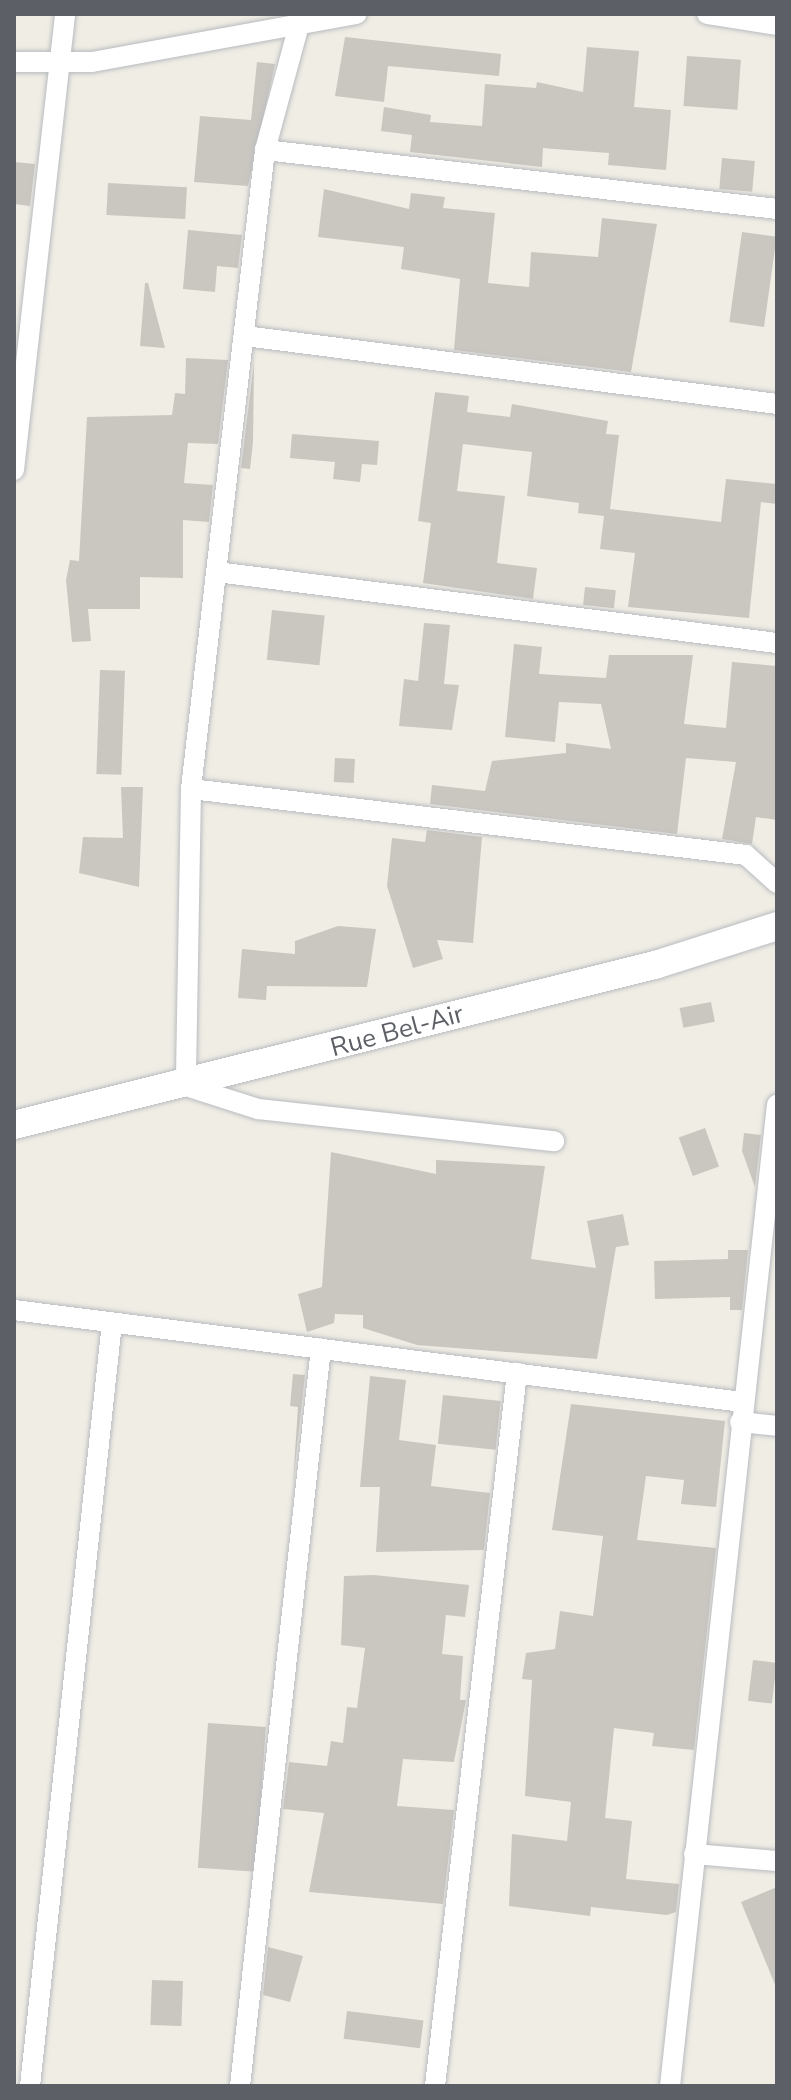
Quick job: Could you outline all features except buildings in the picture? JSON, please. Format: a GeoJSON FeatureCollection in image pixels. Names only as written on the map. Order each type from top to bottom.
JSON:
{"type":"FeatureCollection","features":[{"type":"Feature","properties":{"kind":"main road","name":"Rue Bel-Air"},"geometry":{"type":"LineString","coordinates":[[14,1125],[186,1086],[777,926]]}},
{"type":"Feature","properties":{"kind":"street"},"geometry":{"type":"LineString","coordinates":[[14,470],[65,14]]}},
{"type":"Feature","properties":{"kind":"street"},"geometry":{"type":"LineString","coordinates":[[14,62],[61,61],[302,18],[357,14]]}},
{"type":"Feature","properties":{"kind":"street"},"geometry":{"type":"LineString","coordinates":[[707,14],[777,25]]}},
{"type":"Feature","properties":{"kind":"street"},"geometry":{"type":"LineString","coordinates":[[302,18],[265,150],[191,789],[186,1086],[258,1109],[554,1141]]}},
{"type":"Feature","properties":{"kind":"street"},"geometry":{"type":"LineString","coordinates":[[265,150],[777,209]]}},
{"type":"Feature","properties":{"kind":"street"},"geometry":{"type":"LineString","coordinates":[[245,336],[777,404]]}},
{"type":"Feature","properties":{"kind":"street"},"geometry":{"type":"LineString","coordinates":[[217,572],[777,643]]}},
{"type":"Feature","properties":{"kind":"street"},"geometry":{"type":"LineString","coordinates":[[191,789],[746,855],[777,883]]}},
{"type":"Feature","properties":{"kind":"street"},"geometry":{"type":"LineString","coordinates":[[670,2086],[741,1412],[777,1105]]}},
{"type":"Feature","properties":{"kind":"street"},"geometry":{"type":"LineString","coordinates":[[14,1310],[517,1373],[741,1412],[777,1426]]}},
{"type":"Feature","properties":{"kind":"street"},"geometry":{"type":"LineString","coordinates":[[30,2086],[112,1322]]}},
{"type":"Feature","properties":{"kind":"street"},"geometry":{"type":"LineString","coordinates":[[240,2086],[321,1348]]}},
{"type":"Feature","properties":{"kind":"street"},"geometry":{"type":"LineString","coordinates":[[435,2086],[517,1373]]}},
{"type":"Feature","properties":{"kind":"street"},"geometry":{"type":"LineString","coordinates":[[694,1854],[777,1861]]}}]}
